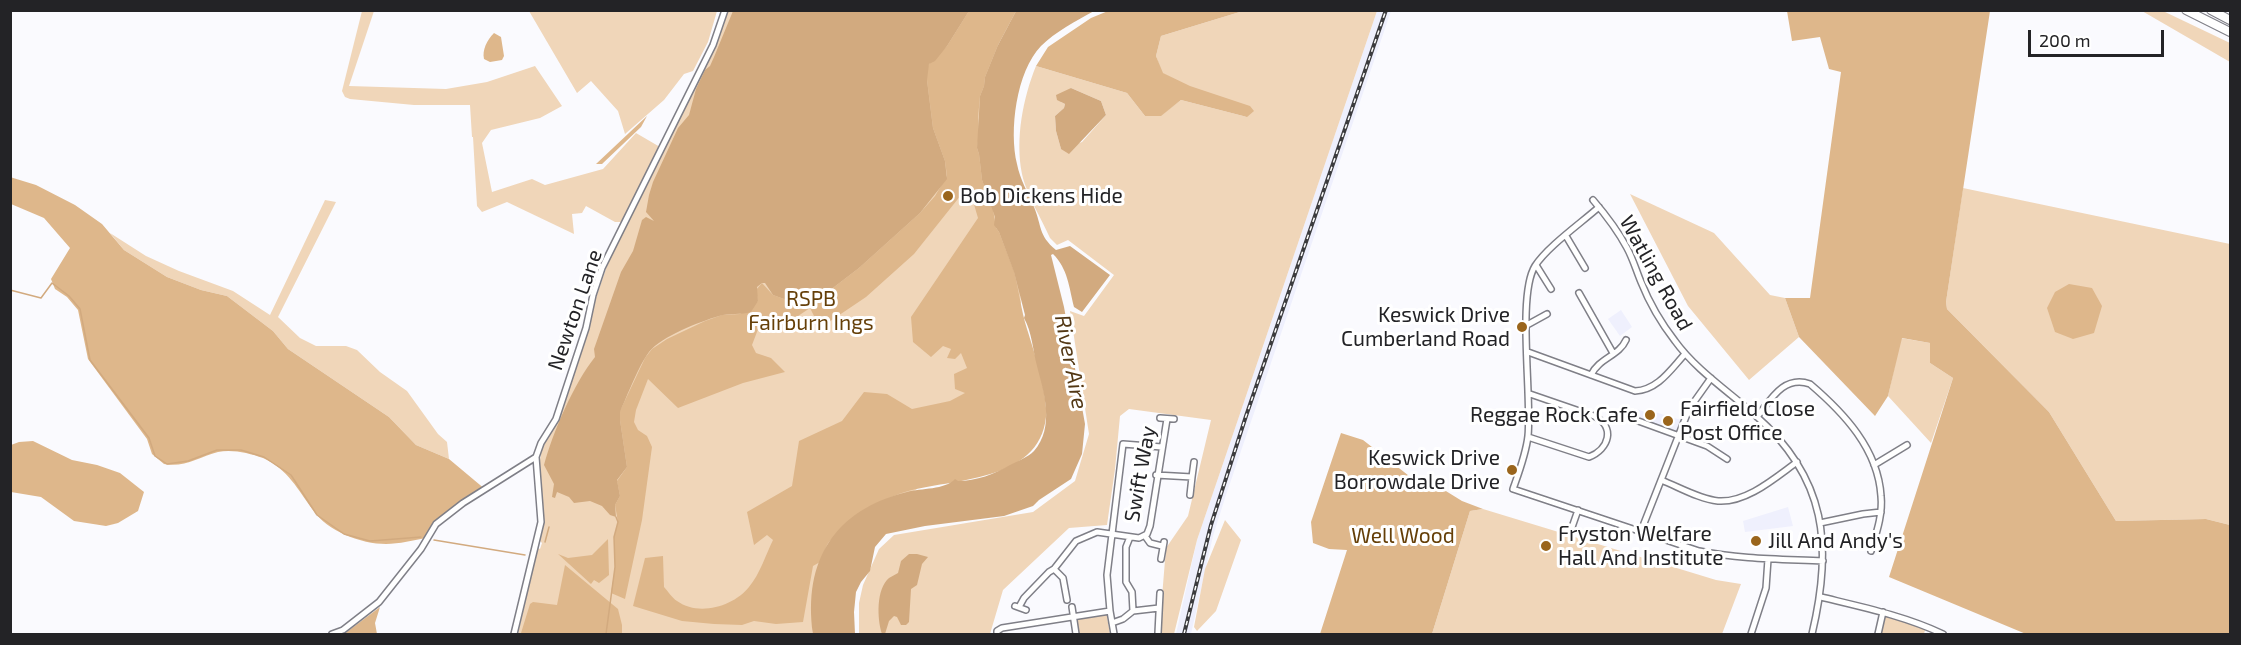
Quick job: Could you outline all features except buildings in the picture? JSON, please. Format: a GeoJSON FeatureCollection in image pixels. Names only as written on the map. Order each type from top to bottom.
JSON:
{"type":"FeatureCollection","features":[{"type":"Feature","properties":{"kind":"highway"},"geometry":{"type":"LineString","coordinates":[[2186,10],[2230,32]]}},
{"type":"Feature","properties":{"kind":"highway"},"geometry":{"type":"LineString","coordinates":[[2211,10],[2230,20]]}},
{"type":"Feature","properties":{"kind":"street","name":"Newton Lane"},"geometry":{"type":"LineString","coordinates":[[536,457],[541,443],[556,419],[602,268],[713,45],[725,10]]}},
{"type":"Feature","properties":{"kind":"street","name":"Watling Road"},"geometry":{"type":"LineString","coordinates":[[1593,200],[1627,248],[1651,303],[1684,354],[1757,417],[1797,462],[1814,495],[1820,524],[1823,561],[1821,597],[1812,634]]}},
{"type":"Feature","properties":{"kind":"street"},"geometry":{"type":"LineString","coordinates":[[1599,207],[1536,265],[1528,286],[1530,394],[1528,437],[1513,489],[1699,550],[1721,555],[1823,561]]}},
{"type":"Feature","properties":{"kind":"street"},"geometry":{"type":"LineString","coordinates":[[1566,236],[1585,268]]}},
{"type":"Feature","properties":{"kind":"street"},"geometry":{"type":"LineString","coordinates":[[1536,265],[1551,289]]}},
{"type":"Feature","properties":{"kind":"street"},"geometry":{"type":"LineString","coordinates":[[1578,293],[1613,353]]}},
{"type":"Feature","properties":{"kind":"street"},"geometry":{"type":"LineString","coordinates":[[1527,325],[1547,314]]}},
{"type":"Feature","properties":{"kind":"street"},"geometry":{"type":"LineString","coordinates":[[1591,375],[1600,362],[1622,347],[1626,340]]}},
{"type":"Feature","properties":{"kind":"street"},"geometry":{"type":"LineString","coordinates":[[1528,352],[1635,391],[1644,391],[1657,384],[1684,354]]}},
{"type":"Feature","properties":{"kind":"street"},"geometry":{"type":"LineString","coordinates":[[1641,531],[1695,398],[1711,378]]}},
{"type":"Feature","properties":{"kind":"street"},"geometry":{"type":"LineString","coordinates":[[1757,417],[1779,389],[1802,381],[1810,384],[1848,420],[1874,465],[1881,496],[1881,512],[1871,551]]}},
{"type":"Feature","properties":{"kind":"street"},"geometry":{"type":"LineString","coordinates":[[1528,437],[1589,457],[1598,454],[1603,449],[1608,434],[1601,420],[1530,394]]}},
{"type":"Feature","properties":{"kind":"street","name":"Swift Way"},"geometry":{"type":"LineString","coordinates":[[1111,533],[1130,537],[1145,536],[1150,526],[1162,447],[1163,418],[1174,418]]}},
{"type":"Feature","properties":{"kind":"street"},"geometry":{"type":"LineString","coordinates":[[1630,418],[1679,434],[1707,446],[1727,459]]}},
{"type":"Feature","properties":{"kind":"street"},"geometry":{"type":"LineString","coordinates":[[1114,634],[1107,576],[1123,444],[1162,447]]}},
{"type":"Feature","properties":{"kind":"street"},"geometry":{"type":"LineString","coordinates":[[1874,465],[1907,445]]}},
{"type":"Feature","properties":{"kind":"street"},"geometry":{"type":"LineString","coordinates":[[332,634],[343,630],[379,602],[421,549],[436,524],[463,503],[536,457],[541,522],[514,634]]}},
{"type":"Feature","properties":{"kind":"street"},"geometry":{"type":"LineString","coordinates":[[1190,495],[1194,462]]}},
{"type":"Feature","properties":{"kind":"street"},"geometry":{"type":"LineString","coordinates":[[1661,480],[1716,500],[1730,501],[1768,483],[1797,462]]}},
{"type":"Feature","properties":{"kind":"street"},"geometry":{"type":"LineString","coordinates":[[1156,475],[1192,477]]}},
{"type":"Feature","properties":{"kind":"street"},"geometry":{"type":"LineString","coordinates":[[1570,533],[1578,510]]}},
{"type":"Feature","properties":{"kind":"street"},"geometry":{"type":"LineString","coordinates":[[1820,524],[1881,512]]}},
{"type":"Feature","properties":{"kind":"street"},"geometry":{"type":"LineString","coordinates":[[1026,610],[1017,606],[1054,569],[1076,541],[1097,532],[1111,533]]}},
{"type":"Feature","properties":{"kind":"street"},"geometry":{"type":"LineString","coordinates":[[1145,536],[1150,543],[1163,544],[1161,559]]}},
{"type":"Feature","properties":{"kind":"street"},"geometry":{"type":"LineString","coordinates":[[1130,537],[1126,547],[1126,582],[1132,592],[1133,611]]}},
{"type":"Feature","properties":{"kind":"street"},"geometry":{"type":"LineString","coordinates":[[1751,634],[1766,588],[1768,559]]}},
{"type":"Feature","properties":{"kind":"street"},"geometry":{"type":"LineString","coordinates":[[1054,569],[1063,578],[1067,600]]}},
{"type":"Feature","properties":{"kind":"street"},"geometry":{"type":"LineString","coordinates":[[1158,633],[1160,593]]}},
{"type":"Feature","properties":{"kind":"street"},"geometry":{"type":"LineString","coordinates":[[1821,597],[1883,612],[1943,634]]}},
{"type":"Feature","properties":{"kind":"street"},"geometry":{"type":"LineString","coordinates":[[1072,607],[1076,634]]}},
{"type":"Feature","properties":{"kind":"street"},"geometry":{"type":"LineString","coordinates":[[1112,623],[1124,619],[1133,611],[1159,608]]}},
{"type":"Feature","properties":{"kind":"street"},"geometry":{"type":"LineString","coordinates":[[997,634],[1002,627],[1110,611]]}},
{"type":"Feature","properties":{"kind":"street"},"geometry":{"type":"LineString","coordinates":[[1878,634],[1883,612]]}},
{"type":"Feature","properties":{"kind":"street"},"geometry":{"type":"LineString","coordinates":[[1924,634],[1926,626]]}},
{"type":"Feature","properties":{"kind":"shaded area"},"geometry":{"type":"Polygon","coordinates":[[[1377,11],[1391,11],[1226,495],[1213,536],[1191,634],[1176,634],[1197,540],[1377,11]]]}},
{"type":"Feature","properties":{"kind":"shaded area"},"geometry":{"type":"Polygon","coordinates":[[[1621,310],[1632,327],[1620,336],[1608,319],[1621,310]]]}},
{"type":"Feature","properties":{"kind":"shaded area"},"geometry":{"type":"Polygon","coordinates":[[[1634,408],[1653,415],[1655,412],[1684,421],[1679,434],[1630,418],[1634,408]]]}},
{"type":"Feature","properties":{"kind":"shaded area"},"geometry":{"type":"Polygon","coordinates":[[[1788,507],[1793,526],[1745,532],[1743,521],[1788,507]]]}},
{"type":"Feature","properties":{"kind":"green space"},"geometry":{"type":"Polygon","coordinates":[[[362,11],[374,11],[349,86],[446,89],[487,82],[535,66],[562,106],[540,118],[491,130],[482,143],[492,192],[532,179],[545,185],[603,169],[636,133],[660,147],[622,222],[615,222],[586,206],[582,213],[572,214],[574,234],[507,202],[482,212],[477,206],[470,105],[414,105],[345,97],[342,91],[362,11]]]}},
{"type":"Feature","properties":{"kind":"green space"},"geometry":{"type":"Polygon","coordinates":[[[529,11],[717,11],[708,42],[693,71],[684,74],[664,100],[625,134],[618,111],[591,81],[577,93],[529,11]]]}},
{"type":"Feature","properties":{"kind":"green space","name":"RSPB Fairburn Ings"},"geometry":{"type":"Polygon","coordinates":[[[728,11],[1016,11],[998,45],[1021,303],[917,489],[824,552],[812,592],[813,634],[518,634],[537,548],[540,549],[542,543],[540,541],[543,514],[540,459],[543,446],[608,263],[680,116],[728,11]]]}},
{"type":"Feature","properties":{"kind":"green space"},"geometry":{"type":"Polygon","coordinates":[[[969,11],[1016,11],[998,45],[985,77],[980,96],[977,148],[982,180],[993,209],[996,228],[1014,271],[1025,322],[1043,385],[1046,417],[1040,439],[1028,455],[1011,466],[968,480],[924,487],[895,495],[854,520],[829,542],[820,562],[813,566],[803,622],[776,624],[754,621],[742,625],[682,621],[633,606],[645,558],[663,556],[664,587],[675,600],[686,606],[705,609],[716,607],[743,594],[756,576],[773,540],[767,535],[754,545],[747,512],[792,486],[799,441],[842,421],[864,392],[887,394],[912,409],[950,401],[965,393],[955,389],[954,374],[967,368],[961,353],[955,359],[947,358],[951,349],[943,346],[931,357],[913,342],[911,317],[978,218],[973,201],[961,195],[914,254],[866,297],[820,328],[810,308],[792,320],[760,324],[752,345],[756,353],[771,358],[785,372],[743,383],[678,408],[648,379],[636,410],[634,422],[638,430],[647,436],[652,447],[642,520],[625,599],[611,593],[615,567],[614,537],[618,522],[615,505],[620,496],[617,481],[627,467],[620,411],[645,358],[652,349],[667,339],[705,321],[722,315],[740,314],[758,301],[756,290],[762,283],[773,295],[784,299],[816,296],[829,291],[859,268],[920,213],[935,196],[947,176],[945,161],[933,128],[927,69],[947,46],[969,11]]]}},
{"type":"Feature","properties":{"kind":"green space"},"geometry":{"type":"Polygon","coordinates":[[[1108,11],[1243,11],[1161,36],[1156,56],[1163,73],[1190,86],[1250,106],[1254,111],[1247,117],[1181,100],[1161,116],[1145,116],[1127,93],[1036,66],[1048,47],[1091,18],[1108,11]]]}},
{"type":"Feature","properties":{"kind":"green space"},"geometry":{"type":"Polygon","coordinates":[[[1243,11],[1377,11],[1197,540],[1174,634],[1159,634],[1166,548],[1188,516],[1211,420],[1129,409],[1120,416],[1107,525],[1069,528],[1003,590],[990,634],[859,634],[859,603],[863,585],[879,549],[894,535],[1033,512],[1075,481],[1089,434],[1070,311],[1084,316],[1114,275],[1068,240],[1057,245],[1050,238],[1022,174],[1019,147],[1024,105],[1036,66],[1127,93],[1145,116],[1161,115],[1181,100],[1247,117],[1162,73],[1156,56],[1161,36],[1243,11]],[[1071,88],[1061,102],[1065,104],[1064,108],[1055,116],[1061,149],[1082,142],[1106,115],[1101,101],[1071,88]]]}},
{"type":"Feature","properties":{"kind":"green space"},"geometry":{"type":"Polygon","coordinates":[[[1787,11],[1990,11],[1946,302],[1947,309],[2049,412],[2116,521],[2206,519],[2230,525],[2230,634],[2026,634],[1889,577],[1953,378],[1930,363],[1930,343],[1902,338],[1888,396],[1875,416],[1799,337],[1785,298],[1810,298],[1841,72],[1829,69],[1820,37],[1792,41],[1787,11]]]}},
{"type":"Feature","properties":{"kind":"green space"},"geometry":{"type":"Polygon","coordinates":[[[2142,11],[2163,11],[2230,43],[2230,62],[2142,11]]]}},
{"type":"Feature","properties":{"kind":"green space"},"geometry":{"type":"Polygon","coordinates":[[[494,33],[501,37],[504,56],[502,60],[490,62],[484,59],[484,49],[494,33]]]}},
{"type":"Feature","properties":{"kind":"green space"},"geometry":{"type":"Polygon","coordinates":[[[647,116],[641,127],[602,164],[596,164],[647,116]]]}},
{"type":"Feature","properties":{"kind":"green space"},"geometry":{"type":"Polygon","coordinates":[[[10,177],[36,185],[75,205],[102,224],[124,250],[167,277],[201,290],[227,296],[273,331],[288,349],[389,417],[416,445],[449,459],[486,490],[436,523],[427,538],[386,544],[356,539],[327,524],[313,510],[286,474],[263,458],[240,452],[223,451],[178,465],[164,464],[152,454],[147,439],[88,359],[78,310],[67,297],[55,289],[51,279],[70,248],[44,218],[11,204],[10,177]]]}},
{"type":"Feature","properties":{"kind":"green space"},"geometry":{"type":"Polygon","coordinates":[[[1963,188],[2230,244],[2230,525],[2206,519],[2116,521],[2049,412],[1947,309],[1946,302],[1963,188]]]}},
{"type":"Feature","properties":{"kind":"green space"},"geometry":{"type":"Polygon","coordinates":[[[1630,194],[1714,233],[1770,295],[1785,298],[1799,337],[1749,380],[1688,306],[1630,194]]]}},
{"type":"Feature","properties":{"kind":"green space"},"geometry":{"type":"Polygon","coordinates":[[[325,200],[336,202],[278,317],[300,338],[316,346],[346,346],[357,350],[380,372],[407,391],[438,434],[447,442],[449,459],[416,445],[389,417],[288,349],[273,331],[227,296],[201,290],[167,277],[124,250],[110,233],[146,256],[233,291],[270,315],[325,200]]]}},
{"type":"Feature","properties":{"kind":"green space"},"geometry":{"type":"Polygon","coordinates":[[[2069,284],[2092,288],[2102,306],[2094,333],[2073,339],[2055,332],[2047,308],[2055,292],[2069,284]]]}},
{"type":"Feature","properties":{"kind":"green space"},"geometry":{"type":"Polygon","coordinates":[[[1901,338],[1930,343],[1930,363],[1953,378],[1931,443],[1888,396],[1901,338]]]}},
{"type":"Feature","properties":{"kind":"green space","name":"Well Wood"},"geometry":{"type":"Polygon","coordinates":[[[1341,433],[1363,440],[1413,479],[1441,488],[1462,501],[1483,509],[1470,511],[1432,634],[1320,634],[1347,550],[1329,549],[1313,543],[1311,522],[1341,433]]]}},
{"type":"Feature","properties":{"kind":"green space"},"geometry":{"type":"Polygon","coordinates":[[[33,441],[72,460],[120,473],[144,492],[138,511],[118,523],[106,526],[74,521],[41,497],[11,492],[11,445],[33,441]]]}},
{"type":"Feature","properties":{"kind":"green space"},"geometry":{"type":"Polygon","coordinates":[[[1483,509],[1716,580],[1741,584],[1722,634],[1432,634],[1470,511],[1483,509]]]}},
{"type":"Feature","properties":{"kind":"green space"},"geometry":{"type":"Polygon","coordinates":[[[1225,520],[1241,540],[1216,611],[1197,631],[1194,627],[1205,569],[1225,520]]]}},
{"type":"Feature","properties":{"kind":"green space"},"geometry":{"type":"Polygon","coordinates":[[[608,539],[609,575],[599,583],[594,580],[591,584],[558,554],[568,558],[592,555],[608,539]]]}},
{"type":"Feature","properties":{"kind":"green space"},"geometry":{"type":"Polygon","coordinates":[[[565,565],[618,609],[622,634],[521,633],[530,604],[533,602],[557,605],[565,565]]]}},
{"type":"Feature","properties":{"kind":"green space"},"geometry":{"type":"Polygon","coordinates":[[[380,607],[375,623],[377,634],[344,634],[380,607]]]}},
{"type":"Feature","properties":{"kind":"green space"},"geometry":{"type":"Polygon","coordinates":[[[1106,611],[1110,634],[1076,634],[1073,616],[1106,611]]]}},
{"type":"Feature","properties":{"kind":"green space"},"geometry":{"type":"Polygon","coordinates":[[[1883,612],[1926,626],[1924,634],[1878,634],[1883,612]]]}},
{"type":"Feature","properties":{"kind":"water"},"geometry":{"type":"Polygon","coordinates":[[[733,11],[969,11],[947,46],[935,61],[929,64],[927,80],[933,128],[945,161],[947,179],[920,213],[859,268],[825,294],[784,299],[773,295],[765,283],[762,283],[757,287],[758,301],[751,312],[723,315],[691,326],[663,340],[649,352],[637,372],[620,412],[627,467],[617,480],[620,496],[615,505],[616,517],[610,515],[602,506],[590,501],[574,503],[569,497],[557,492],[555,498],[552,497],[554,484],[544,465],[565,408],[579,380],[595,357],[594,349],[621,272],[633,251],[642,220],[646,217],[654,221],[646,212],[653,182],[678,128],[689,115],[696,89],[705,70],[710,66],[733,11]]]}},
{"type":"Feature","properties":{"kind":"water","name":"River Aire"},"geometry":{"type":"Polygon","coordinates":[[[1016,11],[1094,11],[1053,36],[1032,57],[1020,86],[1014,119],[1018,170],[1046,240],[1056,250],[1070,246],[1110,275],[1082,312],[1074,307],[1065,272],[1058,260],[1053,254],[1051,255],[1064,307],[1085,424],[1082,454],[1071,479],[1033,506],[1004,516],[925,526],[886,534],[875,547],[870,571],[856,592],[855,634],[813,634],[811,608],[813,584],[819,562],[829,542],[843,526],[860,512],[882,500],[907,492],[939,487],[955,479],[958,481],[972,480],[998,471],[1032,453],[1044,431],[1045,398],[1031,335],[1024,318],[1014,272],[999,232],[994,225],[995,217],[982,180],[977,148],[980,96],[985,77],[998,45],[1016,11]]]}},
{"type":"Feature","properties":{"kind":"water"},"geometry":{"type":"Polygon","coordinates":[[[1071,88],[1101,101],[1106,115],[1069,154],[1061,149],[1055,116],[1065,104],[1057,100],[1056,95],[1071,88]]]}},
{"type":"Feature","properties":{"kind":"water"},"geometry":{"type":"Polygon","coordinates":[[[909,554],[928,557],[922,564],[917,585],[911,589],[909,622],[901,625],[894,616],[889,621],[885,634],[882,634],[879,613],[882,589],[889,578],[898,573],[901,561],[909,554]]]}},
{"type":"Feature","properties":{"kind":"waterway"},"geometry":{"type":"LineString","coordinates":[[10,290],[41,298],[52,283],[69,296],[80,309],[90,360],[149,438],[155,456],[167,464],[188,461],[217,450],[241,450],[264,457],[291,475],[317,515],[344,534],[370,541],[421,537]]}},
{"type":"Feature","properties":{"kind":"waterway"},"geometry":{"type":"LineString","coordinates":[[606,634],[615,567],[614,537],[618,522],[616,517]]}},
{"type":"Feature","properties":{"kind":"waterway"},"geometry":{"type":"LineString","coordinates":[[545,542],[549,527]]}},
{"type":"Feature","properties":{"kind":"waterway"},"geometry":{"type":"LineString","coordinates":[[434,540],[525,555]]}},
{"type":"Feature","properties":{"kind":"railway"},"geometry":{"type":"LineString","coordinates":[[1184,634],[1211,525],[1246,416],[1386,10]]}},
{"type":"Feature","properties":{"kind":"place","name":"Bob Dickens Hide"},"geometry":{"type":"Point","coordinates":[948,196]}},
{"type":"Feature","properties":{"kind":"place","name":"Keswick Drive Cumberland Road"},"geometry":{"type":"Point","coordinates":[1522,327]}},
{"type":"Feature","properties":{"kind":"place","name":"Reggae Rock Cafe"},"geometry":{"type":"Point","coordinates":[1650,415]}},
{"type":"Feature","properties":{"kind":"place","name":"Fairfield Close Post Office"},"geometry":{"type":"Point","coordinates":[1668,421]}},
{"type":"Feature","properties":{"kind":"place","name":"Keswick Drive Borrowdale Drive"},"geometry":{"type":"Point","coordinates":[1512,470]}},
{"type":"Feature","properties":{"kind":"place","name":"Jill And Andy's"},"geometry":{"type":"Point","coordinates":[1756,541]}},
{"type":"Feature","properties":{"kind":"place","name":"Fryston Welfare Hall And Institute"},"geometry":{"type":"Point","coordinates":[1546,546]}}]}
